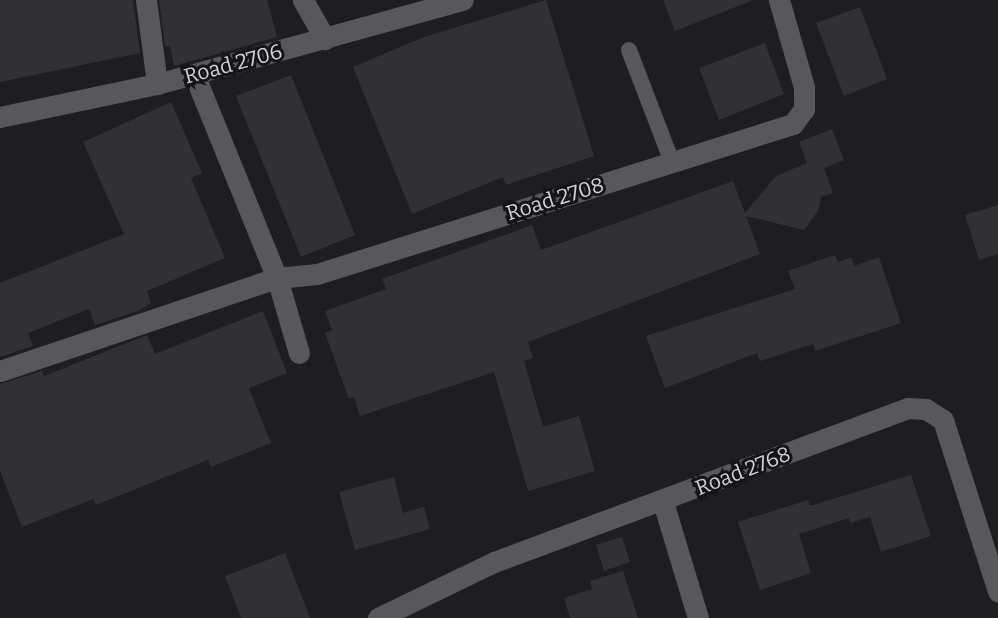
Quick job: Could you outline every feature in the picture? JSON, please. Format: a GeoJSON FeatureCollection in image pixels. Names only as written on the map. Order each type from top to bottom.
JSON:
{"type":"FeatureCollection","features":[{"type":"Feature","properties":{"kind":"street"},"geometry":{"type":"LineString","coordinates":[[146,0],[157,84]]}},
{"type":"Feature","properties":{"kind":"street"},"geometry":{"type":"LineString","coordinates":[[303,0],[325,39]]}},
{"type":"Feature","properties":{"kind":"street","name":"Road 2706"},"geometry":{"type":"LineString","coordinates":[[0,117],[157,84],[463,0]]}},
{"type":"Feature","properties":{"kind":"street","name":"Road 2708"},"geometry":{"type":"LineString","coordinates":[[0,371],[277,278],[317,274],[793,124],[804,109],[804,87],[779,0]]}},
{"type":"Feature","properties":{"kind":"street"},"geometry":{"type":"LineString","coordinates":[[194,74],[277,278],[299,353]]}},
{"type":"Feature","properties":{"kind":"street","name":"Road 2768"},"geometry":{"type":"LineString","coordinates":[[378,618],[494,562],[663,502],[908,408],[926,408],[943,420],[998,591]]}},
{"type":"Feature","properties":{"kind":"street"},"geometry":{"type":"LineString","coordinates":[[663,502],[698,618]]}},
{"type":"Feature","properties":{"kind":"lane"},"geometry":{"type":"LineString","coordinates":[[629,50],[672,162]]}},
{"type":"Feature","properties":{"kind":"building"},"geometry":{"type":"Polygon","coordinates":[[[0,0],[133,0],[140,53],[0,82],[0,0]]]}},
{"type":"Feature","properties":{"kind":"building"},"geometry":{"type":"Polygon","coordinates":[[[159,0],[267,0],[277,37],[174,66],[170,46],[165,47],[159,0]]]}},
{"type":"Feature","properties":{"kind":"building"},"geometry":{"type":"Polygon","coordinates":[[[546,0],[594,156],[506,185],[503,177],[412,214],[353,67],[424,37],[546,0]]]}},
{"type":"Feature","properties":{"kind":"building"},"geometry":{"type":"Polygon","coordinates":[[[663,0],[751,0],[751,1],[675,31],[663,0]]]}},
{"type":"Feature","properties":{"kind":"building"},"geometry":{"type":"Polygon","coordinates":[[[860,7],[887,79],[844,96],[816,23],[860,7]]]}},
{"type":"Feature","properties":{"kind":"building"},"geometry":{"type":"Polygon","coordinates":[[[765,43],[784,94],[719,120],[699,68],[765,43]]]}},
{"type":"Feature","properties":{"kind":"building"},"geometry":{"type":"Polygon","coordinates":[[[291,75],[355,235],[301,257],[236,96],[291,75]]]}},
{"type":"Feature","properties":{"kind":"building"},"geometry":{"type":"Polygon","coordinates":[[[171,102],[202,173],[191,178],[225,258],[147,291],[151,303],[138,311],[95,325],[89,309],[28,333],[33,346],[0,357],[0,283],[124,234],[83,142],[171,102]]]}},
{"type":"Feature","properties":{"kind":"building"},"geometry":{"type":"Polygon","coordinates":[[[832,129],[844,160],[824,168],[833,193],[821,197],[818,211],[804,230],[746,216],[760,254],[528,342],[533,358],[524,361],[543,427],[579,416],[595,471],[528,491],[494,372],[360,416],[354,397],[349,399],[325,333],[332,330],[325,311],[386,289],[382,279],[532,225],[541,250],[733,181],[745,213],[776,176],[807,163],[799,142],[832,129]]]}},
{"type":"Feature","properties":{"kind":"building"},"geometry":{"type":"Polygon","coordinates":[[[998,205],[998,254],[979,260],[965,215],[998,205]]]}},
{"type":"Feature","properties":{"kind":"building"},"geometry":{"type":"Polygon","coordinates":[[[835,255],[838,262],[851,257],[854,266],[879,257],[901,323],[815,351],[813,344],[760,361],[757,353],[665,388],[646,336],[795,289],[788,271],[835,255]]]}},
{"type":"Feature","properties":{"kind":"building"},"geometry":{"type":"Polygon","coordinates":[[[263,311],[287,373],[249,388],[271,443],[211,467],[208,460],[96,505],[93,499],[22,527],[0,471],[0,384],[42,371],[44,376],[147,335],[155,354],[263,311]]]}},
{"type":"Feature","properties":{"kind":"building"},"geometry":{"type":"Polygon","coordinates":[[[911,475],[931,536],[881,552],[870,517],[850,523],[849,518],[799,534],[811,573],[760,590],[738,522],[808,500],[810,506],[911,475]]]}},
{"type":"Feature","properties":{"kind":"building"},"geometry":{"type":"Polygon","coordinates":[[[394,477],[403,513],[424,507],[430,529],[355,550],[339,492],[394,477]]]}},
{"type":"Feature","properties":{"kind":"building"},"geometry":{"type":"Polygon","coordinates":[[[622,537],[630,562],[604,571],[596,545],[622,537]]]}},
{"type":"Feature","properties":{"kind":"building"},"geometry":{"type":"Polygon","coordinates":[[[285,553],[310,618],[241,618],[225,576],[285,553]]]}},
{"type":"Feature","properties":{"kind":"building"},"geometry":{"type":"Polygon","coordinates":[[[623,571],[638,618],[570,618],[564,598],[592,589],[590,581],[623,571]]]}}]}
